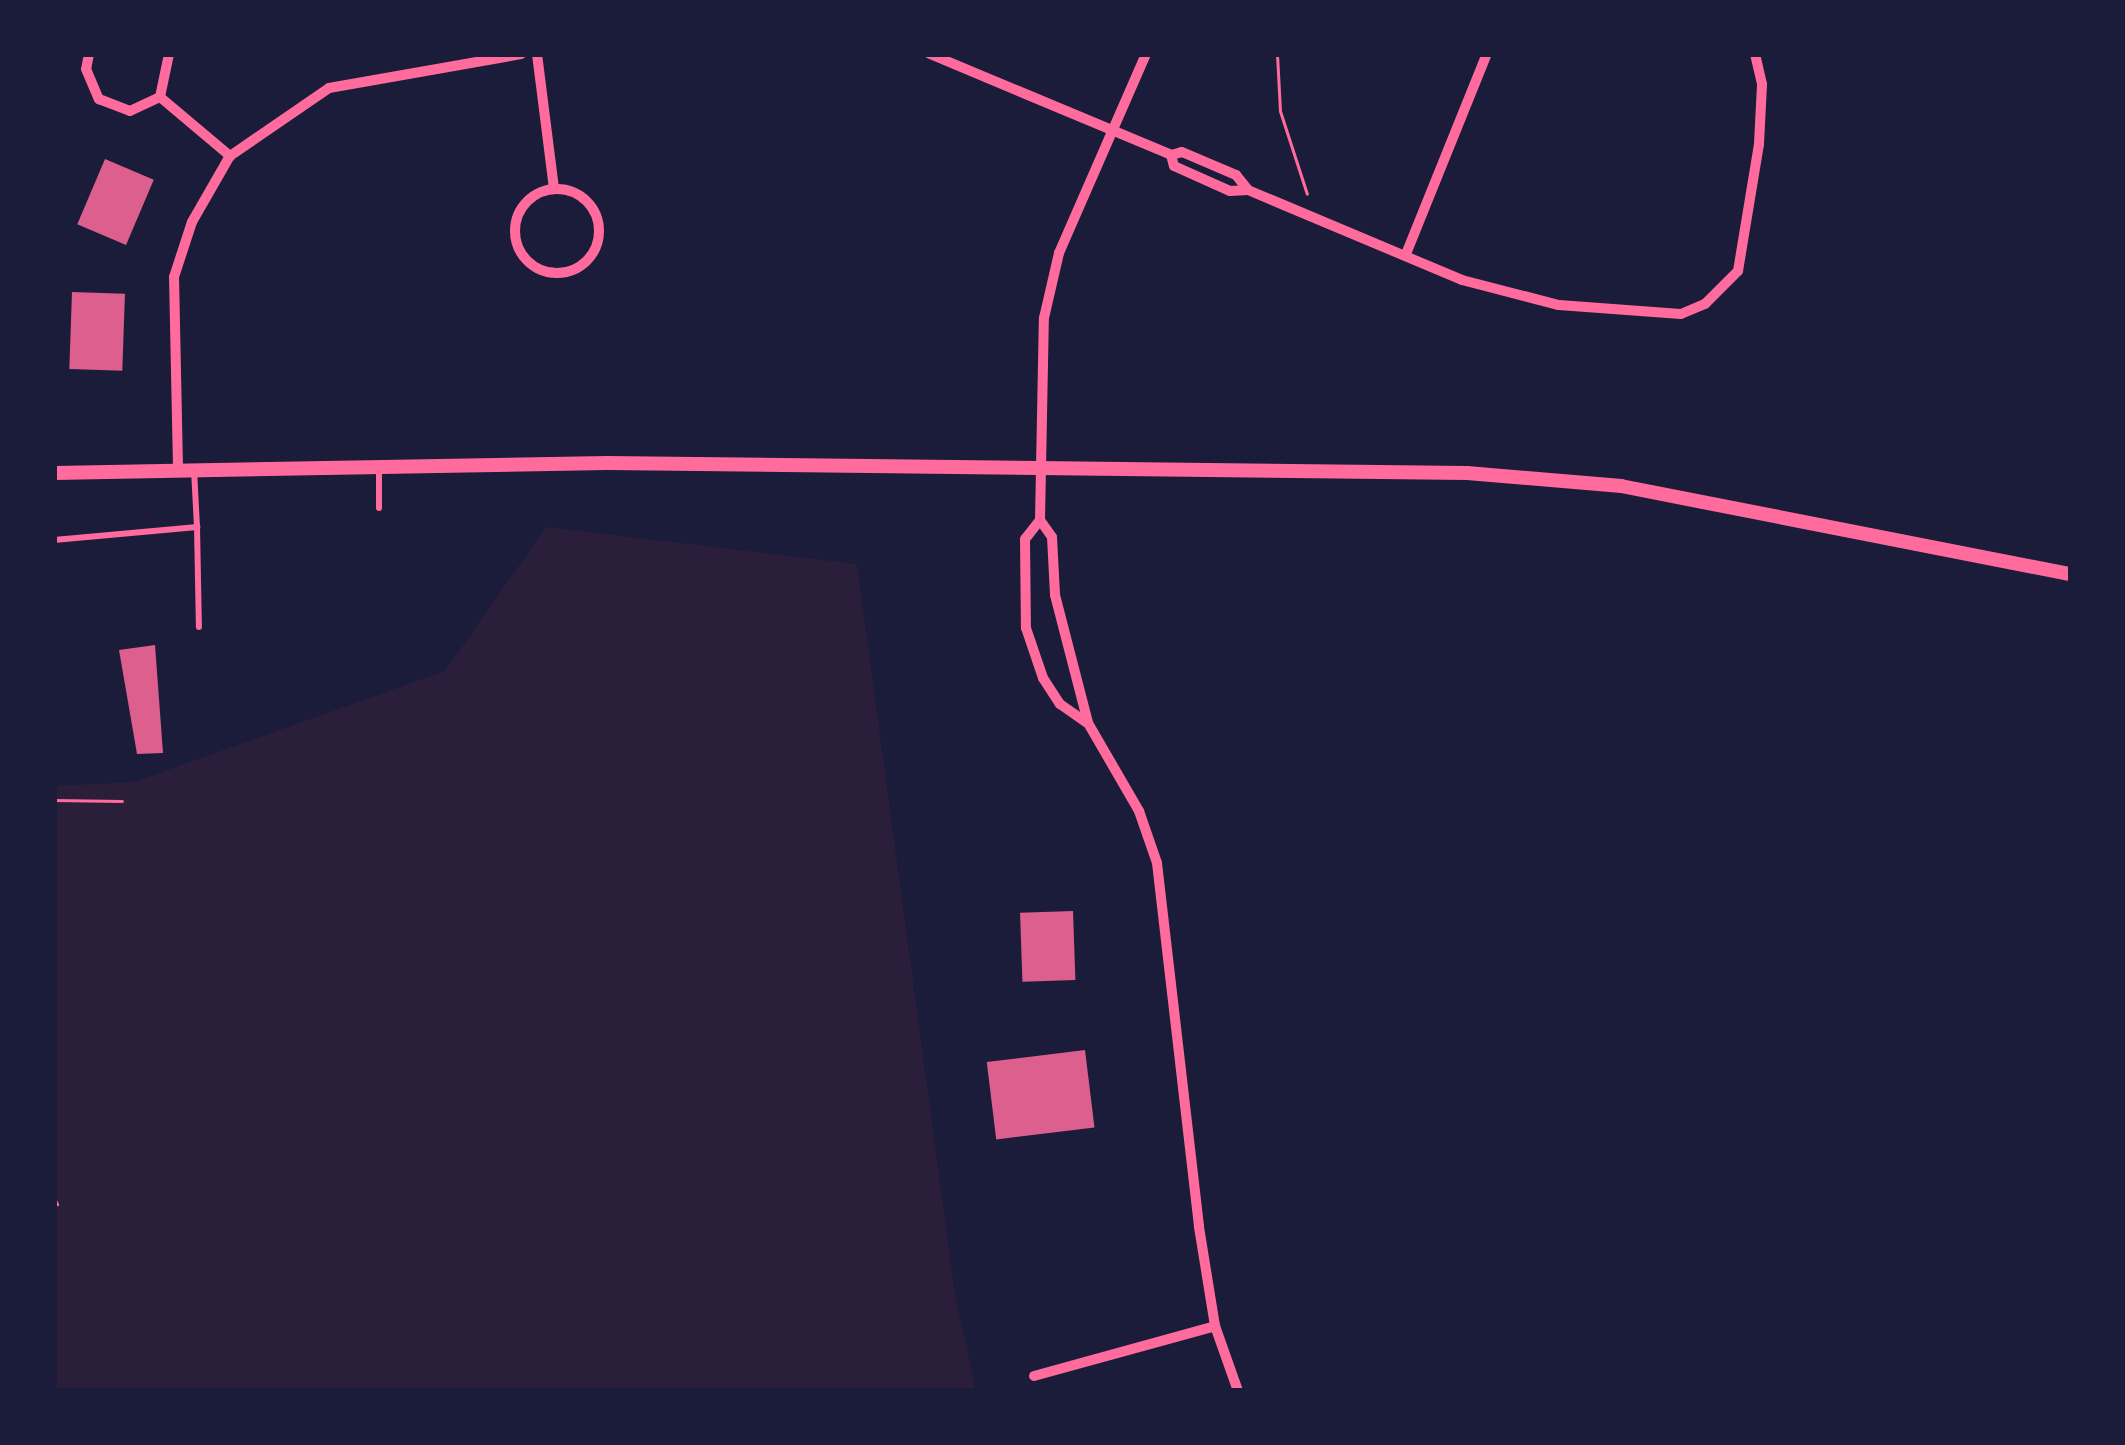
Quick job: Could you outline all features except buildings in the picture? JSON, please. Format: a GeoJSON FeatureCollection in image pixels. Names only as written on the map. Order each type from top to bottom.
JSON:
{"type":"FeatureCollection","features":[{"type":"Feature","properties":{"kind":"street"},"geometry":{"type":"LineString","coordinates":[[89,54],[90,85],[113,108],[146,107],[160,98],[169,83],[169,54]]}},
{"type":"Feature","properties":{"kind":"street"},"geometry":{"type":"LineString","coordinates":[[186,466],[174,277],[192,222],[230,156],[329,88],[521,54]]}},
{"type":"Feature","properties":{"kind":"street"},"geometry":{"type":"LineString","coordinates":[[537,54],[554,188]]}},
{"type":"Feature","properties":{"kind":"street"},"geometry":{"type":"LineString","coordinates":[[930,54],[1171,155],[1182,152],[1236,175],[1248,190],[1462,280],[1559,305],[1653,315],[1705,304],[1738,271],[1753,210],[1762,84],[1755,54]]}},
{"type":"Feature","properties":{"kind":"street"},"geometry":{"type":"LineString","coordinates":[[1147,54],[1059,253],[1044,318],[1036,470],[1040,520],[1052,537],[1055,595],[1088,724],[1139,811],[1157,863],[1215,1326],[1238,1391]]}},
{"type":"Feature","properties":{"kind":"street"},"geometry":{"type":"LineString","coordinates":[[1406,254],[1487,54]]}},
{"type":"Feature","properties":{"kind":"street"},"geometry":{"type":"LineString","coordinates":[[160,98],[230,156]]}},
{"type":"Feature","properties":{"kind":"street"},"geometry":{"type":"LineString","coordinates":[[554,188],[585,198],[600,227],[590,258],[561,273],[530,263],[515,234],[525,203],[554,188]]}},
{"type":"Feature","properties":{"kind":"street"},"geometry":{"type":"LineString","coordinates":[[54,473],[379,463],[1446,473],[1621,486],[2071,574]]}},
{"type":"Feature","properties":{"kind":"street"},"geometry":{"type":"LineString","coordinates":[[1040,520],[1025,538],[1026,628],[1043,678],[1060,704],[1088,724]]}},
{"type":"Feature","properties":{"kind":"street"},"geometry":{"type":"LineString","coordinates":[[1034,1376],[1215,1326]]}},
{"type":"Feature","properties":{"kind":"lane"},"geometry":{"type":"LineString","coordinates":[[379,463],[379,508]]}},
{"type":"Feature","properties":{"kind":"lane"},"geometry":{"type":"LineString","coordinates":[[186,466],[197,527],[199,627]]}},
{"type":"Feature","properties":{"kind":"lane"},"geometry":{"type":"LineString","coordinates":[[54,540],[197,527]]}},
{"type":"Feature","properties":{"kind":"path"},"geometry":{"type":"LineString","coordinates":[[1277,54],[1280,111],[1307,194]]}},
{"type":"Feature","properties":{"kind":"path"},"geometry":{"type":"LineString","coordinates":[[54,800],[122,801]]}},
{"type":"Feature","properties":{"kind":"shaded area"},"geometry":{"type":"Polygon","coordinates":[[[546,527],[857,564],[955,1295],[976,1391],[54,1391],[54,786],[134,782],[445,671],[546,527]]]}}]}
